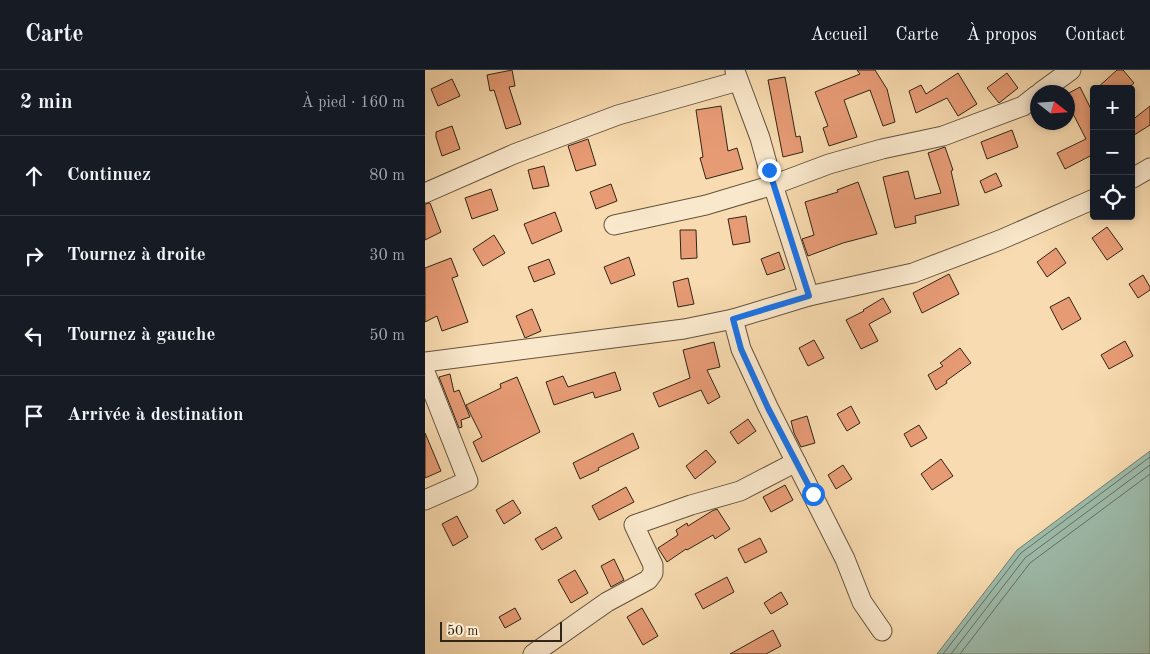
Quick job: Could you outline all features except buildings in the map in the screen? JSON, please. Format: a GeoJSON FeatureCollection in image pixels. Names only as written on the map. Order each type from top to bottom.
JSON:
{"type":"FeatureCollection","features":[{"type":"Feature","properties":{"kind":"street"},"geometry":{"type":"LineString","coordinates":[[1051,85],[1071,70]]}},
{"type":"Feature","properties":{"kind":"street"},"geometry":{"type":"LineString","coordinates":[[425,193],[514,154],[618,115],[736,76],[760,138],[773,185],[809,296]]}},
{"type":"Feature","properties":{"kind":"street"},"geometry":{"type":"LineString","coordinates":[[615,225],[706,205],[773,185],[829,164],[881,149],[943,136],[1023,106],[1030,100]]}},
{"type":"Feature","properties":{"kind":"street"},"geometry":{"type":"LineString","coordinates":[[1135,177],[1150,168]]}},
{"type":"Feature","properties":{"kind":"street"},"geometry":{"type":"LineString","coordinates":[[425,362],[684,329],[733,319],[809,296],[913,273],[1000,240],[1090,201]]}},
{"type":"Feature","properties":{"kind":"street"},"geometry":{"type":"LineString","coordinates":[[733,319],[741,349],[768,408],[845,559],[861,602],[882,631]]}},
{"type":"Feature","properties":{"kind":"street"},"geometry":{"type":"LineString","coordinates":[[425,372],[468,481],[425,500]]}},
{"type":"Feature","properties":{"kind":"street"},"geometry":{"type":"LineString","coordinates":[[533,654],[607,602],[647,580],[653,573],[653,565],[634,526],[691,505],[739,491],[796,462]]}},
{"type":"Feature","properties":{"kind":"water"},"geometry":{"type":"Polygon","coordinates":[[[1150,451],[1150,654],[937,654],[1017,550],[1150,451]]]}},
{"type":"Feature","properties":{"kind":"route"},"geometry":{"type":"LineString","coordinates":[[769,170],[809,296],[733,319],[741,349],[768,408],[813,494]]}}]}
